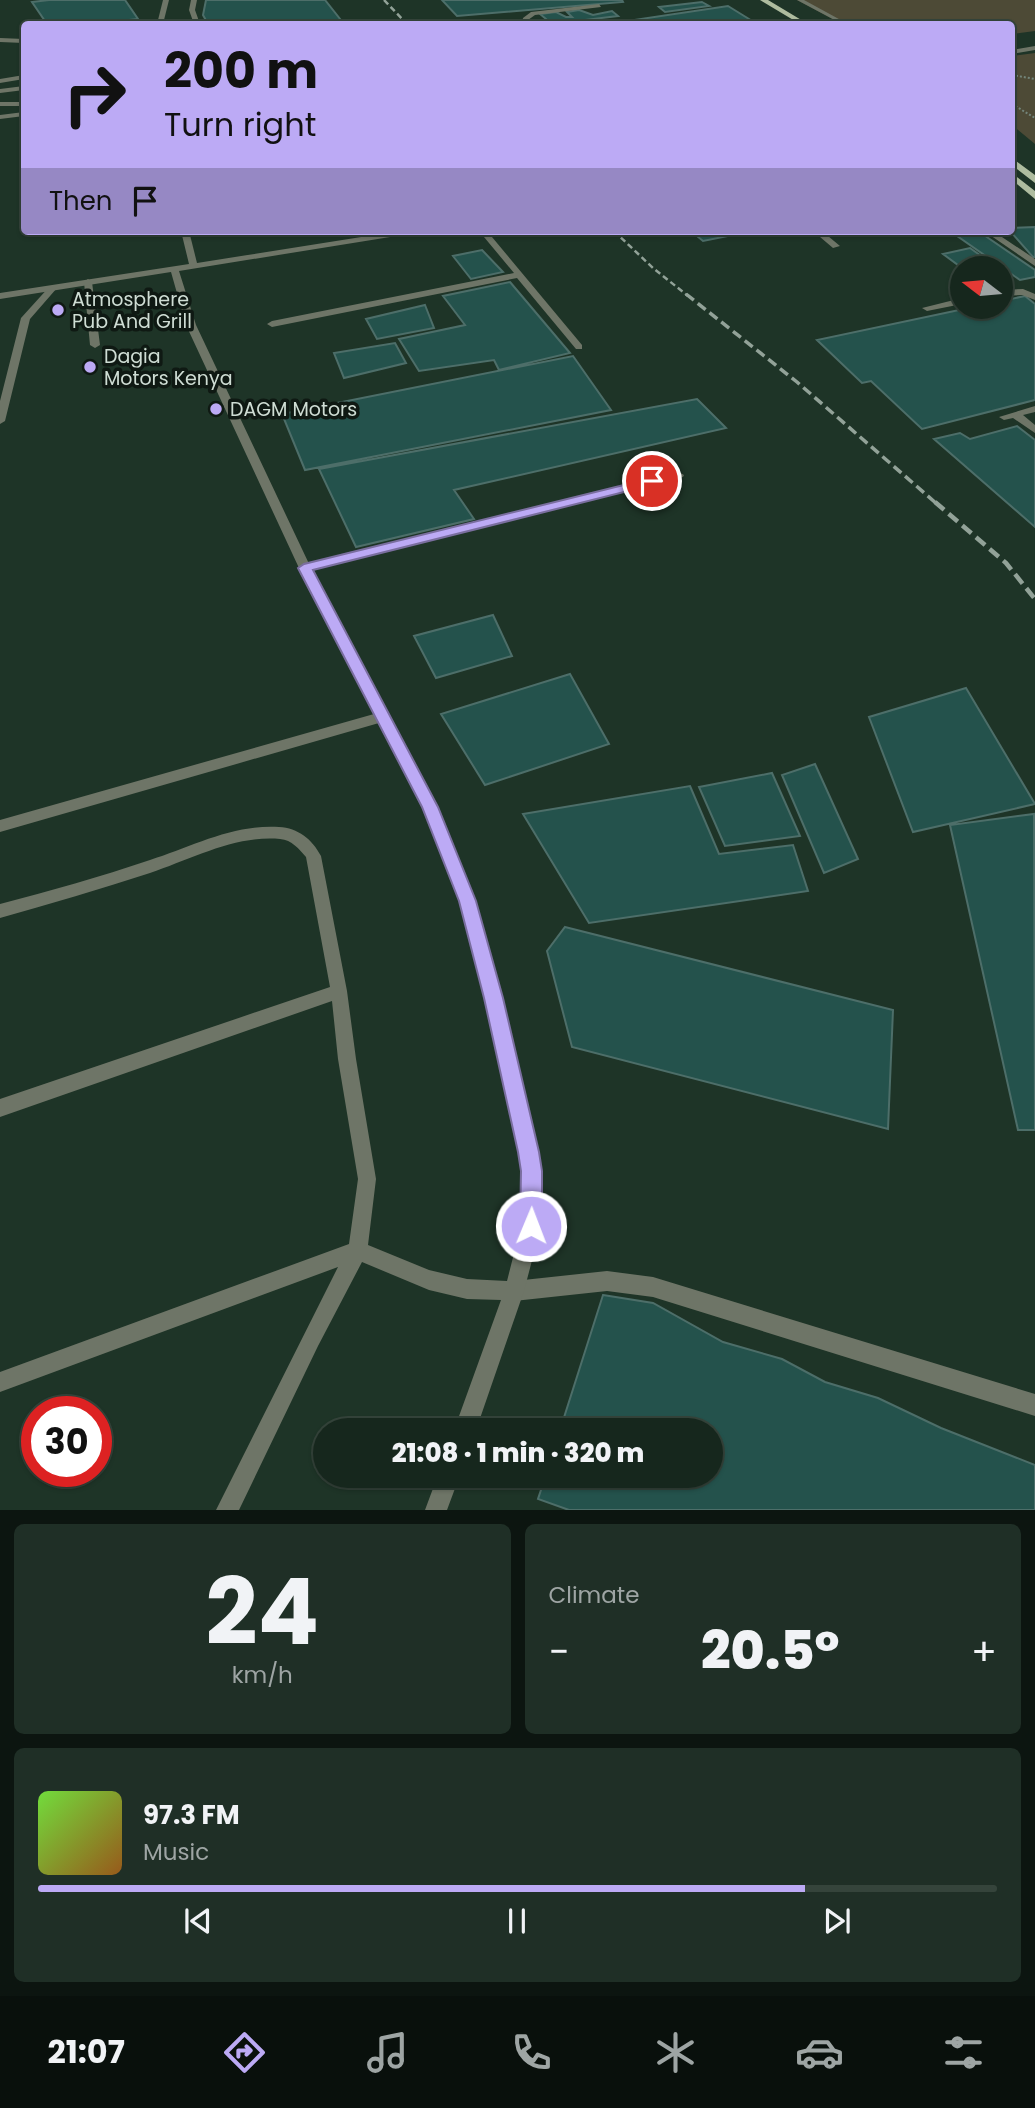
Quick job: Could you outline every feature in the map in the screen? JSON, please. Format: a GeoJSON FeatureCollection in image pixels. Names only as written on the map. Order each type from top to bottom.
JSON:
{"type":"FeatureCollection","features":[{"type":"Feature","properties":{"kind":"main road"},"geometry":{"type":"LineString","coordinates":[[761,3],[784,21]]}},
{"type":"Feature","properties":{"kind":"main road"},"geometry":{"type":"LineString","coordinates":[[761,3],[798,21]]}},
{"type":"Feature","properties":{"kind":"main road"},"geometry":{"type":"LineString","coordinates":[[1015,163],[1035,180]]}},
{"type":"Feature","properties":{"kind":"main road"},"geometry":{"type":"LineString","coordinates":[[1015,179],[1035,196]]}},
{"type":"Feature","properties":{"kind":"street"},"geometry":{"type":"LineString","coordinates":[[161,21],[166,0]]}},
{"type":"Feature","properties":{"kind":"street"},"geometry":{"type":"LineString","coordinates":[[194,0],[192,10],[196,21]]}},
{"type":"Feature","properties":{"kind":"street"},"geometry":{"type":"LineString","coordinates":[[800,0],[839,21]]}},
{"type":"Feature","properties":{"kind":"street"},"geometry":{"type":"LineString","coordinates":[[524,21],[533,13],[599,6]]}},
{"type":"Feature","properties":{"kind":"street"},"geometry":{"type":"LineString","coordinates":[[0,40],[21,41]]}},
{"type":"Feature","properties":{"kind":"street"},"geometry":{"type":"LineString","coordinates":[[1015,51],[1035,48]]}},
{"type":"Feature","properties":{"kind":"street"},"geometry":{"type":"LineString","coordinates":[[0,81],[21,78]]}},
{"type":"Feature","properties":{"kind":"street"},"geometry":{"type":"LineString","coordinates":[[0,91],[21,88]]}},
{"type":"Feature","properties":{"kind":"street"},"geometry":{"type":"LineString","coordinates":[[0,104],[21,104]]}},
{"type":"Feature","properties":{"kind":"street"},"geometry":{"type":"LineString","coordinates":[[0,117],[21,114]]}},
{"type":"Feature","properties":{"kind":"street"},"geometry":{"type":"LineString","coordinates":[[186,235],[194,266]]}},
{"type":"Feature","properties":{"kind":"street"},"geometry":{"type":"LineString","coordinates":[[0,296],[390,235]]}},
{"type":"Feature","properties":{"kind":"street"},"geometry":{"type":"LineString","coordinates":[[485,235],[579,347]]}},
{"type":"Feature","properties":{"kind":"street"},"geometry":{"type":"LineString","coordinates":[[822,235],[836,246]]}},
{"type":"Feature","properties":{"kind":"street"},"geometry":{"type":"LineString","coordinates":[[994,235],[1035,263]]}},
{"type":"Feature","properties":{"kind":"street"},"geometry":{"type":"LineString","coordinates":[[174,269],[191,325],[304,568],[430,807],[468,901],[494,998],[532,1171],[531,1226],[514,1291],[469,1418]]}},
{"type":"Feature","properties":{"kind":"street"},"geometry":{"type":"LineString","coordinates":[[272,324],[519,275]]}},
{"type":"Feature","properties":{"kind":"street"},"geometry":{"type":"LineString","coordinates":[[89,282],[95,345]]}},
{"type":"Feature","properties":{"kind":"street"},"geometry":{"type":"LineString","coordinates":[[0,421],[26,318],[53,288]]}},
{"type":"Feature","properties":{"kind":"street"},"geometry":{"type":"LineString","coordinates":[[1013,292],[1023,292],[1035,297]]}},
{"type":"Feature","properties":{"kind":"street"},"geometry":{"type":"LineString","coordinates":[[928,308],[950,303]]}},
{"type":"Feature","properties":{"kind":"street"},"geometry":{"type":"LineString","coordinates":[[1035,409],[1009,415],[1035,430]]}},
{"type":"Feature","properties":{"kind":"street"},"geometry":{"type":"LineString","coordinates":[[304,568],[679,475]]}},
{"type":"Feature","properties":{"kind":"street"},"geometry":{"type":"LineString","coordinates":[[0,826],[382,717]]}},
{"type":"Feature","properties":{"kind":"street"},"geometry":{"type":"LineString","coordinates":[[0,911],[120,876],[237,837],[279,832],[294,836],[306,844],[313,856],[339,991],[347,1059],[367,1178],[358,1250],[227,1510]]}},
{"type":"Feature","properties":{"kind":"street"},"geometry":{"type":"LineString","coordinates":[[0,1108],[339,991]]}},
{"type":"Feature","properties":{"kind":"street"},"geometry":{"type":"LineString","coordinates":[[0,1382],[358,1250],[429,1280],[467,1289],[514,1291],[607,1281],[653,1287],[1035,1405]]}},
{"type":"Feature","properties":{"kind":"street"},"geometry":{"type":"LineString","coordinates":[[436,1510],[444,1488]]}},
{"type":"Feature","properties":{"kind":"path"},"geometry":{"type":"LineString","coordinates":[[1015,76],[1035,79]]}},
{"type":"Feature","properties":{"kind":"path"},"geometry":{"type":"LineString","coordinates":[[1015,106],[1035,118]]}},
{"type":"Feature","properties":{"kind":"shaded area"},"geometry":{"type":"Polygon","coordinates":[[[797,0],[1035,0],[1035,31],[1015,34],[1015,21],[836,21],[797,0]]]}},
{"type":"Feature","properties":{"kind":"shaded area"},"geometry":{"type":"Polygon","coordinates":[[[1035,53],[1035,144],[1015,127],[1015,56],[1035,53]]]}},
{"type":"Feature","properties":{"kind":"building"},"geometry":{"type":"Polygon","coordinates":[[[125,0],[138,19],[45,21],[32,2],[125,0]]]}},
{"type":"Feature","properties":{"kind":"building"},"geometry":{"type":"Polygon","coordinates":[[[206,0],[325,0],[342,21],[206,21],[203,15],[206,0]]]}},
{"type":"Feature","properties":{"kind":"building"},"geometry":{"type":"Polygon","coordinates":[[[442,0],[622,0],[623,2],[457,16],[442,0]]]}},
{"type":"Feature","properties":{"kind":"building"},"geometry":{"type":"Polygon","coordinates":[[[702,2],[709,6],[665,12],[659,7],[702,2]]]}},
{"type":"Feature","properties":{"kind":"building"},"geometry":{"type":"Polygon","coordinates":[[[728,6],[752,21],[636,21],[728,6]]]}},
{"type":"Feature","properties":{"kind":"building"},"geometry":{"type":"Polygon","coordinates":[[[579,10],[593,15],[612,11],[618,16],[548,21],[540,14],[556,12],[572,17],[567,12],[579,10]]]}},
{"type":"Feature","properties":{"kind":"building"},"geometry":{"type":"Polygon","coordinates":[[[1035,227],[1035,257],[1014,235],[1015,228],[1035,227]]]}},
{"type":"Feature","properties":{"kind":"building"},"geometry":{"type":"Polygon","coordinates":[[[696,235],[733,235],[703,241],[696,235]]]}},
{"type":"Feature","properties":{"kind":"building"},"geometry":{"type":"Polygon","coordinates":[[[956,235],[984,235],[1035,270],[1035,277],[1020,280],[1013,275],[1013,256],[986,256],[956,235]]]}},
{"type":"Feature","properties":{"kind":"building"},"geometry":{"type":"Polygon","coordinates":[[[970,248],[981,256],[950,256],[950,259],[943,254],[970,248]]]}},
{"type":"Feature","properties":{"kind":"building"},"geometry":{"type":"Polygon","coordinates":[[[482,250],[503,272],[471,279],[453,256],[482,250]]]}},
{"type":"Feature","properties":{"kind":"building"},"geometry":{"type":"Polygon","coordinates":[[[510,282],[570,353],[499,370],[494,360],[419,371],[399,339],[465,325],[443,296],[510,282]]]}},
{"type":"Feature","properties":{"kind":"building"},"geometry":{"type":"Polygon","coordinates":[[[1025,296],[1035,304],[1035,400],[922,429],[871,381],[862,383],[817,340],[950,312],[950,319],[1013,319],[1013,298],[1025,296]]]}},
{"type":"Feature","properties":{"kind":"building"},"geometry":{"type":"Polygon","coordinates":[[[425,305],[434,328],[377,339],[366,319],[425,305]]]}},
{"type":"Feature","properties":{"kind":"building"},"geometry":{"type":"Polygon","coordinates":[[[395,343],[406,363],[344,378],[334,353],[395,343]]]}},
{"type":"Feature","properties":{"kind":"building"},"geometry":{"type":"Polygon","coordinates":[[[573,356],[611,410],[305,470],[282,414],[573,356]]]}},
{"type":"Feature","properties":{"kind":"building"},"geometry":{"type":"Polygon","coordinates":[[[697,399],[726,428],[454,490],[474,519],[356,547],[319,469],[697,399]]]}},
{"type":"Feature","properties":{"kind":"building"},"geometry":{"type":"Polygon","coordinates":[[[1017,426],[1035,440],[1035,527],[934,439],[960,433],[970,439],[1017,426]]]}},
{"type":"Feature","properties":{"kind":"building"},"geometry":{"type":"Polygon","coordinates":[[[493,615],[512,656],[436,678],[414,636],[493,615]]]}},
{"type":"Feature","properties":{"kind":"building"},"geometry":{"type":"Polygon","coordinates":[[[570,674],[609,744],[485,785],[441,714],[570,674]]]}},
{"type":"Feature","properties":{"kind":"building"},"geometry":{"type":"Polygon","coordinates":[[[966,688],[1035,804],[913,832],[869,717],[966,688]]]}},
{"type":"Feature","properties":{"kind":"building"},"geometry":{"type":"Polygon","coordinates":[[[815,764],[858,859],[824,873],[782,775],[815,764]]]}},
{"type":"Feature","properties":{"kind":"building"},"geometry":{"type":"Polygon","coordinates":[[[772,773],[800,836],[725,846],[699,787],[772,773]]]}},
{"type":"Feature","properties":{"kind":"building"},"geometry":{"type":"Polygon","coordinates":[[[690,786],[719,854],[793,845],[808,891],[589,923],[523,814],[690,786]]]}},
{"type":"Feature","properties":{"kind":"building"},"geometry":{"type":"Polygon","coordinates":[[[1034,814],[1035,1130],[1018,1130],[950,825],[1034,814]]]}},
{"type":"Feature","properties":{"kind":"building"},"geometry":{"type":"Polygon","coordinates":[[[565,927],[893,1010],[888,1129],[572,1047],[547,951],[565,927]]]}},
{"type":"Feature","properties":{"kind":"building"},"geometry":{"type":"Polygon","coordinates":[[[603,1295],[653,1303],[723,1342],[782,1359],[825,1382],[878,1398],[941,1428],[1035,1465],[1035,1510],[569,1510],[538,1499],[542,1488],[723,1488],[723,1418],[564,1418],[603,1295]]]}},
{"type":"Feature","properties":{"kind":"railway"},"geometry":{"type":"LineString","coordinates":[[384,0],[404,21]]}},
{"type":"Feature","properties":{"kind":"railway"},"geometry":{"type":"LineString","coordinates":[[618,235],[688,296]]}},
{"type":"Feature","properties":{"kind":"railway"},"geometry":{"type":"LineString","coordinates":[[686,294],[797,382],[937,504]]}},
{"type":"Feature","properties":{"kind":"railway"},"geometry":{"type":"LineString","coordinates":[[935,502],[1006,563],[1035,599]]}},
{"type":"Feature","properties":{"kind":"place","name":"Atmosphere Pub And Grill"},"geometry":{"type":"Point","coordinates":[58,310]}},
{"type":"Feature","properties":{"kind":"place","name":"Dagia Motors Kenya"},"geometry":{"type":"Point","coordinates":[90,367]}},
{"type":"Feature","properties":{"kind":"place","name":"DAGM Motors"},"geometry":{"type":"Point","coordinates":[216,409]}},
{"type":"Feature","properties":{"kind":"route"},"geometry":{"type":"LineString","coordinates":[[531,1226],[532,1171],[494,998],[468,901],[430,807],[304,568],[652,481]]}}]}
